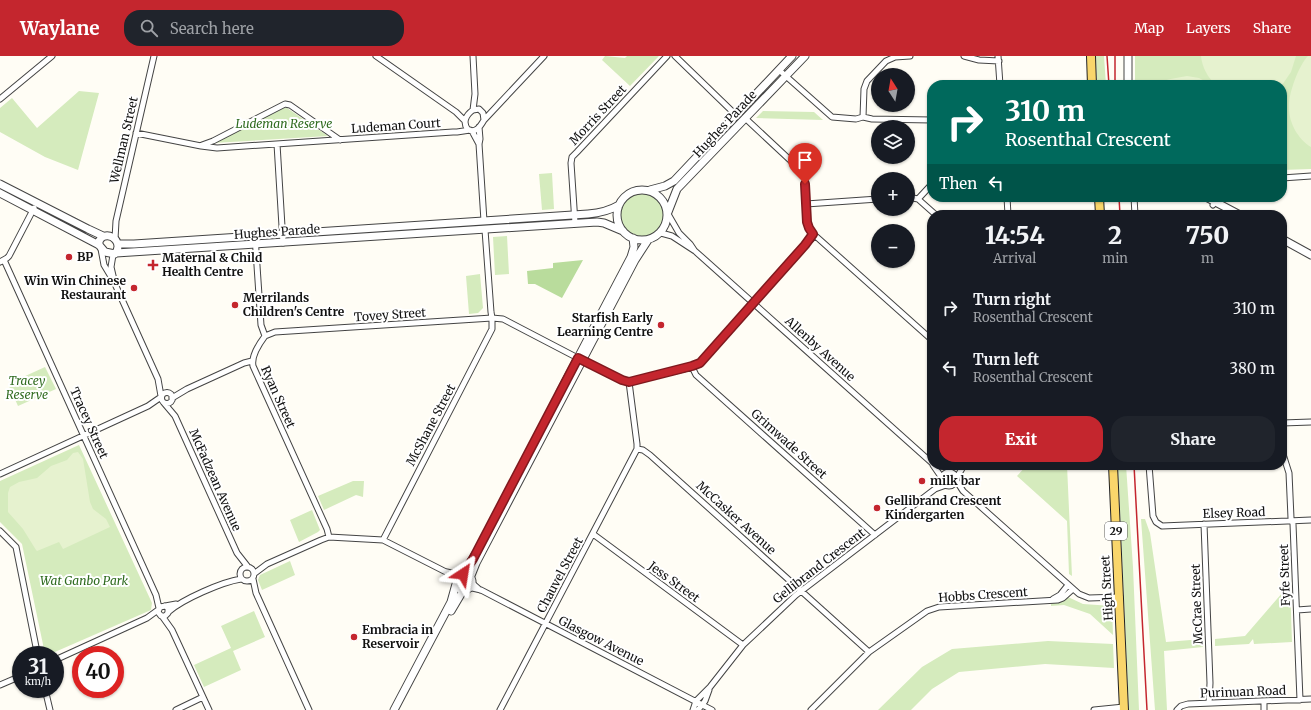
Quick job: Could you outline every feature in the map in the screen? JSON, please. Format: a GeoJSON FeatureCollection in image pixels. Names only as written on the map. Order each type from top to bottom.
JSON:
{"type":"FeatureCollection","features":[{"type":"Feature","properties":{"kind":"main road"},"geometry":{"type":"LineString","coordinates":[[1091,56],[1092,80]]}},
{"type":"Feature","properties":{"kind":"main road","name":"High Street"},"geometry":{"type":"LineString","coordinates":[[1113,470],[1124,709]]}},
{"type":"Feature","properties":{"kind":"street"},"geometry":{"type":"LineString","coordinates":[[0,99],[52,56]]}},
{"type":"Feature","properties":{"kind":"street","name":"Wellman Street"},"geometry":{"type":"LineString","coordinates":[[116,241],[116,221],[153,56]]}},
{"type":"Feature","properties":{"kind":"street"},"geometry":{"type":"LineString","coordinates":[[376,56],[456,112],[465,122],[466,127],[471,131],[479,144]]}},
{"type":"Feature","properties":{"kind":"street"},"geometry":{"type":"LineString","coordinates":[[465,122],[471,112],[475,94],[473,56]]}},
{"type":"Feature","properties":{"kind":"street"},"geometry":{"type":"LineString","coordinates":[[484,221],[479,144],[480,127],[484,120],[544,56]]}},
{"type":"Feature","properties":{"kind":"street","name":"Morris Street"},"geometry":{"type":"LineString","coordinates":[[575,223],[571,163],[572,158],[667,56]]}},
{"type":"Feature","properties":{"kind":"street"},"geometry":{"type":"LineString","coordinates":[[675,56],[736,115],[745,118],[805,174],[808,225],[814,235],[927,336]]}},
{"type":"Feature","properties":{"kind":"street","name":"Hughes Parade"},"geometry":{"type":"LineString","coordinates":[[650,190],[665,186],[674,181],[792,56]]}},
{"type":"Feature","properties":{"kind":"street","name":"Hughes Parade"},"geometry":{"type":"LineString","coordinates":[[668,213],[677,189],[805,56]]}},
{"type":"Feature","properties":{"kind":"street"},"geometry":{"type":"LineString","coordinates":[[863,117],[864,89],[870,77],[882,64],[890,59],[910,56]]}},
{"type":"Feature","properties":{"kind":"street"},"geometry":{"type":"LineString","coordinates":[[964,56],[979,60],[998,58],[1000,80]]}},
{"type":"Feature","properties":{"kind":"street"},"geometry":{"type":"LineString","coordinates":[[1128,56],[1128,80]]}},
{"type":"Feature","properties":{"kind":"street"},"geometry":{"type":"LineString","coordinates":[[780,70],[832,118],[856,119],[863,117],[872,119],[927,120]]}},
{"type":"Feature","properties":{"kind":"street"},"geometry":{"type":"LineString","coordinates":[[475,94],[482,110],[484,120]]}},
{"type":"Feature","properties":{"kind":"street","name":"Ludeman Court"},"geometry":{"type":"LineString","coordinates":[[201,146],[285,104],[290,105],[340,140]]}},
{"type":"Feature","properties":{"kind":"street"},"geometry":{"type":"LineString","coordinates":[[456,112],[463,113],[496,107]]}},
{"type":"Feature","properties":{"kind":"street","name":"Ludeman Court"},"geometry":{"type":"LineString","coordinates":[[453,132],[461,128],[465,122]]}},
{"type":"Feature","properties":{"kind":"street"},"geometry":{"type":"LineString","coordinates":[[471,131],[480,127]]}},
{"type":"Feature","properties":{"kind":"street","name":"Ludeman Court"},"geometry":{"type":"LineString","coordinates":[[136,134],[217,148],[471,131]]}},
{"type":"Feature","properties":{"kind":"street"},"geometry":{"type":"LineString","coordinates":[[277,144],[283,243]]}},
{"type":"Feature","properties":{"kind":"street"},"geometry":{"type":"LineString","coordinates":[[1287,178],[1311,176]]}},
{"type":"Feature","properties":{"kind":"street"},"geometry":{"type":"LineString","coordinates":[[0,184],[88,230],[116,241],[114,254],[108,254],[100,247],[0,193]]}},
{"type":"Feature","properties":{"kind":"street"},"geometry":{"type":"LineString","coordinates":[[918,199],[927,189]]}},
{"type":"Feature","properties":{"kind":"street"},"geometry":{"type":"LineString","coordinates":[[638,190],[650,190],[662,198],[666,204],[668,213],[665,227],[661,233],[648,240],[633,238],[623,232],[619,225],[617,219],[619,205],[622,199],[632,192],[638,190]]}},
{"type":"Feature","properties":{"kind":"street"},"geometry":{"type":"LineString","coordinates":[[915,198],[918,199],[930,210]]}},
{"type":"Feature","properties":{"kind":"street"},"geometry":{"type":"LineString","coordinates":[[806,204],[871,199]]}},
{"type":"Feature","properties":{"kind":"street"},"geometry":{"type":"LineString","coordinates":[[1216,202],[1225,210]]}},
{"type":"Feature","properties":{"kind":"street"},"geometry":{"type":"LineString","coordinates":[[2,261],[9,256],[37,203]]}},
{"type":"Feature","properties":{"kind":"street","name":"Hughes Parade"},"geometry":{"type":"LineString","coordinates":[[116,241],[134,244],[575,215],[603,212],[619,205]]}},
{"type":"Feature","properties":{"kind":"street","name":"Allenby Avenue"},"geometry":{"type":"LineString","coordinates":[[668,213],[679,233],[695,251]]}},
{"type":"Feature","properties":{"kind":"street","name":"Wellman Street"},"geometry":{"type":"LineString","coordinates":[[105,236],[116,221]]}},
{"type":"Feature","properties":{"kind":"street","name":"Hughes Parade"},"geometry":{"type":"LineString","coordinates":[[114,254],[575,223],[604,222],[623,232]]}},
{"type":"Feature","properties":{"kind":"street"},"geometry":{"type":"LineString","coordinates":[[438,224],[439,232]]}},
{"type":"Feature","properties":{"kind":"street","name":"McShane Street"},"geometry":{"type":"LineString","coordinates":[[383,540],[492,329],[485,230]]}},
{"type":"Feature","properties":{"kind":"street","name":"Allenby Avenue"},"geometry":{"type":"LineString","coordinates":[[661,233],[674,238],[695,251],[927,459]]}},
{"type":"Feature","properties":{"kind":"street"},"geometry":{"type":"LineString","coordinates":[[674,238],[679,233]]}},
{"type":"Feature","properties":{"kind":"street"},"geometry":{"type":"LineString","coordinates":[[637,449],[629,382],[700,363],[814,235]]}},
{"type":"Feature","properties":{"kind":"street"},"geometry":{"type":"LineString","coordinates":[[100,247],[99,241],[105,236]]}},
{"type":"Feature","properties":{"kind":"street"},"geometry":{"type":"LineString","coordinates":[[255,236],[261,324],[265,336]]}},
{"type":"Feature","properties":{"kind":"street"},"geometry":{"type":"LineString","coordinates":[[394,710],[433,641],[468,584],[476,563],[506,502],[612,298],[631,258],[634,246],[633,238]]}},
{"type":"Feature","properties":{"kind":"street"},"geometry":{"type":"LineString","coordinates":[[612,298],[648,240]]}},
{"type":"Feature","properties":{"kind":"street"},"geometry":{"type":"LineString","coordinates":[[1287,242],[1311,255]]}},
{"type":"Feature","properties":{"kind":"street","name":"McFadzean Avenue"},"geometry":{"type":"LineString","coordinates":[[100,247],[104,265],[115,284],[158,379],[163,400],[175,416],[238,553],[252,572],[256,593],[309,710]]}},
{"type":"Feature","properties":{"kind":"street","name":"McFadzean Avenue"},"geometry":{"type":"LineString","coordinates":[[114,254],[111,267],[115,284]]}},
{"type":"Feature","properties":{"kind":"street","name":"Tracey Street"},"geometry":{"type":"LineString","coordinates":[[2,261],[84,436],[161,607]]}},
{"type":"Feature","properties":{"kind":"street","name":"Tovey Street"},"geometry":{"type":"LineString","coordinates":[[265,336],[275,332],[492,318],[503,319],[580,359],[629,382]]}},
{"type":"Feature","properties":{"kind":"street","name":"Ryan Street"},"geometry":{"type":"LineString","coordinates":[[265,336],[261,341],[252,361],[253,366],[327,529],[329,537]]}},
{"type":"Feature","properties":{"kind":"street"},"geometry":{"type":"LineString","coordinates":[[163,400],[164,393],[171,396],[244,363],[252,361]]}},
{"type":"Feature","properties":{"kind":"street","name":"Grimwade Street"},"geometry":{"type":"LineString","coordinates":[[692,366],[696,375],[875,535]]}},
{"type":"Feature","properties":{"kind":"street","name":"McFadzean Avenue"},"geometry":{"type":"LineString","coordinates":[[158,379],[171,396],[175,416]]}},
{"type":"Feature","properties":{"kind":"street"},"geometry":{"type":"LineString","coordinates":[[0,474],[148,406],[163,400],[169,403],[171,396]]}},
{"type":"Feature","properties":{"kind":"street"},"geometry":{"type":"LineString","coordinates":[[1287,423],[1311,422]]}},
{"type":"Feature","properties":{"kind":"street","name":"Chauvel Street"},"geometry":{"type":"LineString","coordinates":[[500,710],[637,449]]}},
{"type":"Feature","properties":{"kind":"street","name":"McCasker Avenue"},"geometry":{"type":"LineString","coordinates":[[637,449],[643,450],[650,455],[869,652]]}},
{"type":"Feature","properties":{"kind":"street","name":"Fyfe Street"},"geometry":{"type":"LineString","coordinates":[[1287,467],[1289,473],[1293,524],[1300,700]]}},
{"type":"Feature","properties":{"kind":"street","name":"Allenby Avenue"},"geometry":{"type":"LineString","coordinates":[[937,470],[942,479]]}},
{"type":"Feature","properties":{"kind":"street","name":"Allenby Avenue"},"geometry":{"type":"LineString","coordinates":[[946,470],[950,472]]}},
{"type":"Feature","properties":{"kind":"street"},"geometry":{"type":"LineString","coordinates":[[955,470],[944,475],[942,479],[949,485],[963,491]]}},
{"type":"Feature","properties":{"kind":"street"},"geometry":{"type":"LineString","coordinates":[[949,485],[956,479],[962,470]]}},
{"type":"Feature","properties":{"kind":"street","name":"Elsey Road"},"geometry":{"type":"LineString","coordinates":[[1149,470],[1152,510],[1157,524],[1165,526],[1311,520]]}},
{"type":"Feature","properties":{"kind":"street"},"geometry":{"type":"LineString","coordinates":[[950,472],[955,475],[963,491],[1082,596],[1089,598],[1120,597]]}},
{"type":"Feature","properties":{"kind":"street","name":"Gellibrand Crescent"},"geometry":{"type":"LineString","coordinates":[[693,710],[696,702],[710,687],[743,645],[801,590],[935,489],[942,479]]}},
{"type":"Feature","properties":{"kind":"street","name":"Gellibrand Crescent"},"geometry":{"type":"LineString","coordinates":[[935,489],[949,485]]}},
{"type":"Feature","properties":{"kind":"street"},"geometry":{"type":"LineString","coordinates":[[399,710],[451,602],[459,579],[473,559],[506,502]]}},
{"type":"Feature","properties":{"kind":"street","name":"McCrae Street"},"geometry":{"type":"LineString","coordinates":[[1204,524],[1211,703]]}},
{"type":"Feature","properties":{"kind":"street"},"geometry":{"type":"LineString","coordinates":[[0,531],[16,547],[36,646]]}},
{"type":"Feature","properties":{"kind":"street","name":"Jess Street"},"geometry":{"type":"LineString","coordinates":[[593,534],[743,645]]}},
{"type":"Feature","properties":{"kind":"street"},"geometry":{"type":"LineString","coordinates":[[147,618],[165,616],[181,603],[329,537],[383,540],[459,579]]}},
{"type":"Feature","properties":{"kind":"street","name":"McFadzean Avenue"},"geometry":{"type":"LineString","coordinates":[[238,553],[242,576],[256,593]]}},
{"type":"Feature","properties":{"kind":"street"},"geometry":{"type":"LineString","coordinates":[[242,576],[250,581],[252,572]]}},
{"type":"Feature","properties":{"kind":"street"},"geometry":{"type":"LineString","coordinates":[[459,579],[467,575],[468,584]]}},
{"type":"Feature","properties":{"kind":"street"},"geometry":{"type":"LineString","coordinates":[[459,579],[460,588],[468,584]]}},
{"type":"Feature","properties":{"kind":"street","name":"Glasgow Avenue"},"geometry":{"type":"LineString","coordinates":[[468,584],[712,710]]}},
{"type":"Feature","properties":{"kind":"street","name":"Hobbs Crescent"},"geometry":{"type":"LineString","coordinates":[[811,710],[869,652],[927,611],[939,607],[1050,600],[1055,599],[1070,587]]}},
{"type":"Feature","properties":{"kind":"street"},"geometry":{"type":"LineString","coordinates":[[64,656],[147,618],[161,607],[181,603]]}},
{"type":"Feature","properties":{"kind":"street"},"geometry":{"type":"LineString","coordinates":[[161,607],[168,608],[172,630],[209,710]]}},
{"type":"Feature","properties":{"kind":"street"},"geometry":{"type":"LineString","coordinates":[[161,607],[158,613],[172,630]]}},
{"type":"Feature","properties":{"kind":"street"},"geometry":{"type":"LineString","coordinates":[[1297,610],[1311,609]]}},
{"type":"Feature","properties":{"kind":"street"},"geometry":{"type":"LineString","coordinates":[[0,685],[12,680]]}},
{"type":"Feature","properties":{"kind":"street","name":"Gellibrand Crescent"},"geometry":{"type":"LineString","coordinates":[[698,710],[702,705],[710,687]]}},
{"type":"Feature","properties":{"kind":"street"},"geometry":{"type":"LineString","coordinates":[[176,710],[203,697]]}},
{"type":"Feature","properties":{"kind":"street"},"geometry":{"type":"LineString","coordinates":[[47,698],[50,710]]}},
{"type":"Feature","properties":{"kind":"street","name":"Purinuan Road"},"geometry":{"type":"LineString","coordinates":[[1177,710],[1185,704],[1311,699]]}},
{"type":"Feature","properties":{"kind":"street"},"geometry":{"type":"LineString","coordinates":[[1264,701],[1264,710]]}},
{"type":"Feature","properties":{"kind":"street"},"geometry":{"type":"LineString","coordinates":[[1094,710],[1124,709]]}},
{"type":"Feature","properties":{"kind":"green space"},"geometry":{"type":"Polygon","coordinates":[[[605,56],[625,58],[627,56],[659,56],[630,86],[602,60],[605,56]]]}},
{"type":"Feature","properties":{"kind":"green space"},"geometry":{"type":"Polygon","coordinates":[[[1096,56],[1104,56],[1106,80],[1097,80],[1096,56]]]}},
{"type":"Feature","properties":{"kind":"green space"},"geometry":{"type":"Polygon","coordinates":[[[1135,56],[1311,56],[1311,169],[1287,170],[1287,80],[1135,80],[1135,56]]]}},
{"type":"Feature","properties":{"kind":"green space"},"geometry":{"type":"Polygon","coordinates":[[[1201,56],[1296,56],[1291,72],[1285,80],[1211,80],[1203,64],[1201,56]]]}},
{"type":"Feature","properties":{"kind":"green space"},"geometry":{"type":"Polygon","coordinates":[[[1308,56],[1311,56],[1311,147],[1298,135],[1289,114],[1290,95],[1301,66],[1308,56]]]}},
{"type":"Feature","properties":{"kind":"green space"},"geometry":{"type":"Polygon","coordinates":[[[1187,76],[1203,80],[1167,80],[1187,76]]]}},
{"type":"Feature","properties":{"kind":"green space"},"geometry":{"type":"Polygon","coordinates":[[[79,91],[99,93],[78,170],[45,157],[0,132],[0,108],[12,98],[37,128],[79,91]]]}},
{"type":"Feature","properties":{"kind":"green space","name":"Ludeman Reserve"},"geometry":{"type":"Polygon","coordinates":[[[283,108],[287,108],[328,136],[213,143],[283,108]]]}},
{"type":"Feature","properties":{"kind":"green space"},"geometry":{"type":"Polygon","coordinates":[[[763,111],[814,112],[823,120],[756,118],[763,111]]]}},
{"type":"Feature","properties":{"kind":"green space"},"geometry":{"type":"Polygon","coordinates":[[[552,173],[554,209],[542,210],[539,174],[552,173]]]}},
{"type":"Feature","properties":{"kind":"green space"},"geometry":{"type":"Polygon","coordinates":[[[642,191],[651,193],[659,198],[664,206],[666,215],[664,224],[659,232],[651,237],[642,239],[633,237],[625,232],[620,224],[618,215],[620,206],[625,198],[633,193],[642,191]]]}},
{"type":"Feature","properties":{"kind":"green space"},"geometry":{"type":"Polygon","coordinates":[[[507,236],[509,274],[495,275],[493,237],[507,236]]]}},
{"type":"Feature","properties":{"kind":"green space"},"geometry":{"type":"Polygon","coordinates":[[[583,260],[562,298],[535,284],[528,284],[527,271],[553,268],[553,263],[583,260]]]}},
{"type":"Feature","properties":{"kind":"green space"},"geometry":{"type":"Polygon","coordinates":[[[480,274],[483,308],[478,313],[469,314],[466,276],[480,274]]]}},
{"type":"Feature","properties":{"kind":"green space","name":"Tracey Reserve"},"geometry":{"type":"Polygon","coordinates":[[[45,367],[56,389],[18,406],[9,386],[10,383],[45,367]]]}},
{"type":"Feature","properties":{"kind":"green space","name":"Wat Ganbo Park"},"geometry":{"type":"Polygon","coordinates":[[[79,445],[152,603],[151,610],[64,648],[64,646],[43,646],[22,544],[0,522],[0,481],[79,445]]]}},
{"type":"Feature","properties":{"kind":"green space"},"geometry":{"type":"Polygon","coordinates":[[[78,452],[83,459],[90,502],[93,509],[106,519],[110,527],[63,549],[59,542],[37,551],[23,529],[8,512],[8,493],[10,487],[19,482],[37,478],[51,466],[67,460],[73,453],[78,452]]]}},
{"type":"Feature","properties":{"kind":"green space"},"geometry":{"type":"Polygon","coordinates":[[[1022,470],[1067,470],[1072,576],[1069,574],[1067,521],[1017,476],[1022,470]]]}},
{"type":"Feature","properties":{"kind":"green space"},"geometry":{"type":"Polygon","coordinates":[[[1118,470],[1126,470],[1133,567],[1139,710],[1129,710],[1118,470]]]}},
{"type":"Feature","properties":{"kind":"green space"},"geometry":{"type":"Polygon","coordinates":[[[353,481],[364,481],[363,497],[356,495],[324,510],[318,496],[353,481]]]}},
{"type":"Feature","properties":{"kind":"green space"},"geometry":{"type":"Polygon","coordinates":[[[312,510],[320,530],[299,542],[290,520],[312,510]]]}},
{"type":"Feature","properties":{"kind":"green space"},"geometry":{"type":"Polygon","coordinates":[[[1141,519],[1145,519],[1150,533],[1166,642],[1203,639],[1203,647],[1164,651],[1167,710],[1155,710],[1141,519]]]}},
{"type":"Feature","properties":{"kind":"green space"},"geometry":{"type":"Polygon","coordinates":[[[290,561],[295,575],[262,590],[258,580],[260,575],[290,561]]]}},
{"type":"Feature","properties":{"kind":"green space"},"geometry":{"type":"Polygon","coordinates":[[[1290,584],[1292,642],[1254,644],[1253,639],[1249,644],[1215,646],[1215,639],[1245,636],[1290,584]]]}},
{"type":"Feature","properties":{"kind":"green space"},"geometry":{"type":"Polygon","coordinates":[[[1068,597],[1083,604],[1112,606],[1113,635],[1090,614],[1064,605],[1051,606],[1051,603],[1063,601],[1068,597]]]}},
{"type":"Feature","properties":{"kind":"green space"},"geometry":{"type":"Polygon","coordinates":[[[254,611],[265,637],[233,651],[241,670],[204,687],[194,665],[231,648],[221,626],[254,611]]]}},
{"type":"Feature","properties":{"kind":"green space"},"geometry":{"type":"Polygon","coordinates":[[[1048,641],[1113,644],[1114,668],[1045,664],[959,672],[932,689],[911,710],[878,710],[922,667],[952,649],[1048,641]]]}},
{"type":"Feature","properties":{"kind":"railway"},"geometry":{"type":"LineString","coordinates":[[1107,56],[1109,80]]}},
{"type":"Feature","properties":{"kind":"railway"},"geometry":{"type":"LineString","coordinates":[[1115,56],[1115,80]]}},
{"type":"Feature","properties":{"kind":"railway"},"geometry":{"type":"LineString","coordinates":[[1119,202],[1120,210]]}},
{"type":"Feature","properties":{"kind":"railway"},"geometry":{"type":"LineString","coordinates":[[1134,470],[1147,710]]}},
{"type":"Feature","properties":{"kind":"place","name":"BP"},"geometry":{"type":"Point","coordinates":[69,257]}},
{"type":"Feature","properties":{"kind":"place","name":"Maternal & Child Health Centre"},"geometry":{"type":"Point","coordinates":[153,265]}},
{"type":"Feature","properties":{"kind":"place","name":"Win Win Chinese Restaurant"},"geometry":{"type":"Point","coordinates":[134,288]}},
{"type":"Feature","properties":{"kind":"place","name":"Merrilands Children's Centre"},"geometry":{"type":"Point","coordinates":[235,305]}},
{"type":"Feature","properties":{"kind":"place","name":"Starfish Early Learning Centre"},"geometry":{"type":"Point","coordinates":[661,325]}},
{"type":"Feature","properties":{"kind":"place","name":"milk bar"},"geometry":{"type":"Point","coordinates":[922,481]}},
{"type":"Feature","properties":{"kind":"place","name":"Gellibrand Crescent Kindergarten"},"geometry":{"type":"Point","coordinates":[877,508]}},
{"type":"Feature","properties":{"kind":"place","name":"Embracia in Reservoir"},"geometry":{"type":"Point","coordinates":[354,637]}},
{"type":"Feature","properties":{"kind":"route"},"geometry":{"type":"LineString","coordinates":[[463,574],[473,559],[578,358],[629,382],[700,363],[805,245],[813,234],[810,231],[807,222],[805,184]]}}]}
